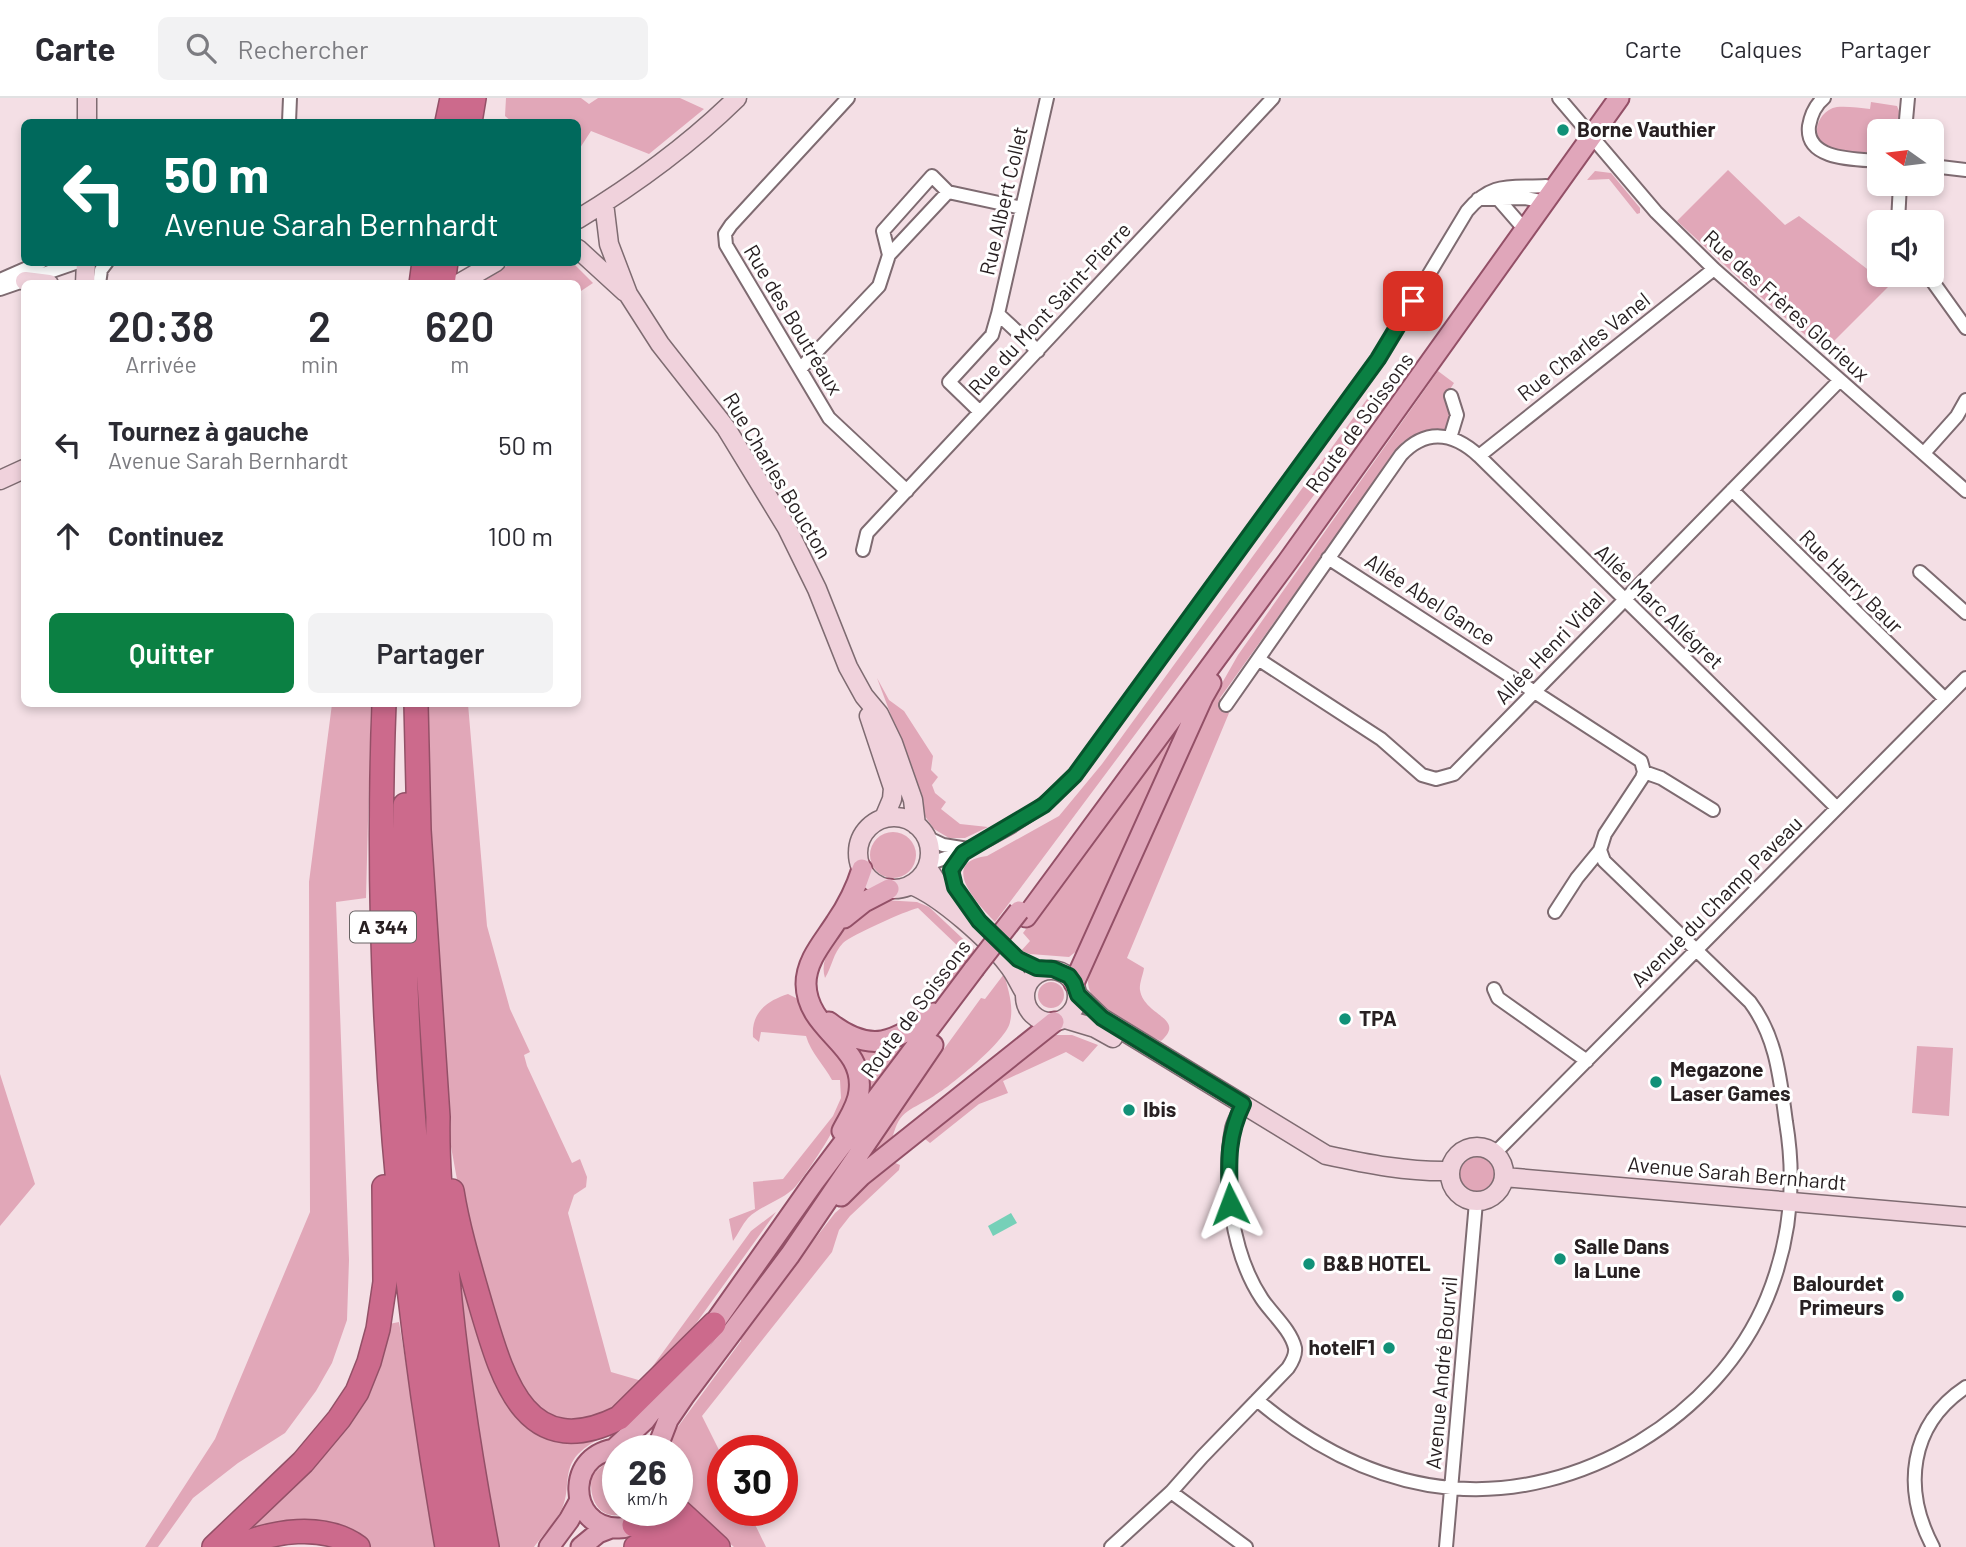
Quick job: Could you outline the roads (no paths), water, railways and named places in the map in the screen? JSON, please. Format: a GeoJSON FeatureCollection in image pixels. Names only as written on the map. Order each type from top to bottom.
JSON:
{"type":"FeatureCollection","features":[{"type":"Feature","properties":{"kind":"highway"},"geometry":{"type":"LineString","coordinates":[[448,119],[452,98]]}},
{"type":"Feature","properties":{"kind":"highway"},"geometry":{"type":"LineString","coordinates":[[470,119],[474,98]]}},
{"type":"Feature","properties":{"kind":"highway","name":"A 344"},"geometry":{"type":"LineString","coordinates":[[384,707],[382,896],[394,1150],[410,1305],[447,1547]]}},
{"type":"Feature","properties":{"kind":"highway","name":"A 344"},"geometry":{"type":"LineString","coordinates":[[407,707],[405,965],[413,1115],[429,1285],[468,1547]]}},
{"type":"Feature","properties":{"kind":"highway"},"geometry":{"type":"LineString","coordinates":[[416,707],[419,830],[438,1117],[437,1150],[449,1303],[469,1456],[486,1547]]}},
{"type":"Feature","properties":{"kind":"highway"},"geometry":{"type":"LineString","coordinates":[[438,1117],[453,1200],[497,1359],[515,1396],[537,1420],[565,1431],[584,1431],[601,1427],[619,1418],[714,1324]]}},
{"type":"Feature","properties":{"kind":"highway"},"geometry":{"type":"LineString","coordinates":[[214,1547],[303,1462],[339,1419],[357,1392],[369,1362],[382,1306],[385,1282],[384,1184],[394,1150]]}},
{"type":"Feature","properties":{"kind":"highway"},"geometry":{"type":"LineString","coordinates":[[693,1524],[718,1547]]}},
{"type":"Feature","properties":{"kind":"highway"},"geometry":{"type":"LineString","coordinates":[[640,1527],[680,1547]]}},
{"type":"Feature","properties":{"kind":"highway"},"geometry":{"type":"LineString","coordinates":[[640,1527],[665,1529],[695,1547]]}},
{"type":"Feature","properties":{"kind":"highway"},"geometry":{"type":"LineString","coordinates":[[236,1547],[278,1532],[319,1533],[352,1542],[358,1547]]}},
{"type":"Feature","properties":{"kind":"main road","name":"Route de Soissons"},"geometry":{"type":"LineString","coordinates":[[1022,914],[1453,323],[1519,223],[1591,137],[1619,98]]}},
{"type":"Feature","properties":{"kind":"main road","name":"Route de Soissons"},"geometry":{"type":"LineString","coordinates":[[662,1435],[668,1420],[685,1395],[790,1255],[978,972],[1288,561],[1543,196]]}},
{"type":"Feature","properties":{"kind":"main road"},"geometry":{"type":"LineString","coordinates":[[1076,989],[1203,697],[1288,561]]}},
{"type":"Feature","properties":{"kind":"main road"},"geometry":{"type":"LineString","coordinates":[[814,1182],[853,1110],[860,1090],[849,1052],[815,1017],[809,1005],[806,982],[812,960],[847,904],[862,869]]}},
{"type":"Feature","properties":{"kind":"main road"},"geometry":{"type":"LineString","coordinates":[[835,925],[864,902],[889,889]]}},
{"type":"Feature","properties":{"kind":"main road","name":"Route de Soissons"},"geometry":{"type":"LineString","coordinates":[[634,1435],[814,1182],[953,997],[978,972]]}},
{"type":"Feature","properties":{"kind":"main road"},"geometry":{"type":"LineString","coordinates":[[807,994],[819,1013],[831,1025],[855,1038],[880,1042],[907,1033],[953,997]]}},
{"type":"Feature","properties":{"kind":"main road"},"geometry":{"type":"LineString","coordinates":[[790,1255],[861,1176],[1059,1020]]}},
{"type":"Feature","properties":{"kind":"main road","name":"Route de Soissons"},"geometry":{"type":"LineString","coordinates":[[580,1500],[579,1480],[588,1461],[602,1454]]}},
{"type":"Feature","properties":{"kind":"main road"},"geometry":{"type":"LineString","coordinates":[[549,1547],[580,1500],[592,1518],[611,1528]]}},
{"type":"Feature","properties":{"kind":"main road"},"geometry":{"type":"LineString","coordinates":[[581,1547],[598,1533],[611,1528],[640,1527]]}},
{"type":"Feature","properties":{"kind":"street"},"geometry":{"type":"LineString","coordinates":[[87,98],[87,119]]}},
{"type":"Feature","properties":{"kind":"street"},"geometry":{"type":"LineString","coordinates":[[289,119],[290,98]]}},
{"type":"Feature","properties":{"kind":"street"},"geometry":{"type":"LineString","coordinates":[[581,217],[604,203],[715,119],[737,98]]}},
{"type":"Feature","properties":{"kind":"street","name":"Rue des Boutréaux"},"geometry":{"type":"LineString","coordinates":[[848,98],[725,234],[726,245],[829,418],[907,491]]}},
{"type":"Feature","properties":{"kind":"street","name":"Rue Albert Collet"},"geometry":{"type":"LineString","coordinates":[[980,412],[949,382],[992,335],[1047,98]]}},
{"type":"Feature","properties":{"kind":"street","name":"Rue du Mont Saint-Pierre"},"geometry":{"type":"LineString","coordinates":[[863,551],[867,533],[1273,98]]}},
{"type":"Feature","properties":{"kind":"street","name":"Rue des Frères Glorieux"},"geometry":{"type":"LineString","coordinates":[[1559,98],[1656,212],[1714,269],[1966,491]]}},
{"type":"Feature","properties":{"kind":"street"},"geometry":{"type":"LineString","coordinates":[[1824,98],[1814,109],[1810,123],[1809,132],[1815,146],[1834,156],[1867,160]]}},
{"type":"Feature","properties":{"kind":"street"},"geometry":{"type":"LineString","coordinates":[[1906,119],[1908,98]]}},
{"type":"Feature","properties":{"kind":"street"},"geometry":{"type":"LineString","coordinates":[[1944,167],[1966,170]]}},
{"type":"Feature","properties":{"kind":"street"},"geometry":{"type":"LineString","coordinates":[[889,255],[883,231],[932,176],[948,192],[1022,208]]}},
{"type":"Feature","properties":{"kind":"street"},"geometry":{"type":"LineString","coordinates":[[928,865],[965,851],[1044,805],[1075,775],[1378,359],[1467,211],[1477,199],[1491,190],[1543,196]]}},
{"type":"Feature","properties":{"kind":"street"},"geometry":{"type":"LineString","coordinates":[[801,368],[879,286],[889,255],[948,192]]}},
{"type":"Feature","properties":{"kind":"street"},"geometry":{"type":"LineString","coordinates":[[1477,199],[1543,196]]}},
{"type":"Feature","properties":{"kind":"street"},"geometry":{"type":"LineString","coordinates":[[1499,200],[1519,223]]}},
{"type":"Feature","properties":{"kind":"street","name":"Rue Charles Boucton"},"geometry":{"type":"LineString","coordinates":[[604,203],[609,243],[628,294],[660,344],[726,428],[787,528],[808,570],[848,667],[864,696],[879,714],[893,743],[921,831]]}},
{"type":"Feature","properties":{"kind":"street","name":"Rue Charles Boucton"},"geometry":{"type":"LineString","coordinates":[[581,252],[628,294]]}},
{"type":"Feature","properties":{"kind":"street"},"geometry":{"type":"LineString","coordinates":[[0,280],[32,266]]}},
{"type":"Feature","properties":{"kind":"street"},"geometry":{"type":"LineString","coordinates":[[28,280],[67,266]]}},
{"type":"Feature","properties":{"kind":"street"},"geometry":{"type":"LineString","coordinates":[[465,280],[490,266]]}},
{"type":"Feature","properties":{"kind":"street","name":"Rue Charles Vanel"},"geometry":{"type":"LineString","coordinates":[[1479,456],[1714,269]]}},
{"type":"Feature","properties":{"kind":"street"},"geometry":{"type":"LineString","coordinates":[[0,289],[21,282]]}},
{"type":"Feature","properties":{"kind":"street"},"geometry":{"type":"LineString","coordinates":[[1937,287],[1966,328]]}},
{"type":"Feature","properties":{"kind":"street"},"geometry":{"type":"LineString","coordinates":[[998,314],[1038,351]]}},
{"type":"Feature","properties":{"kind":"street","name":"Allée Henri Vidal"},"geometry":{"type":"LineString","coordinates":[[1258,659],[1381,739],[1422,775],[1436,779],[1454,774],[1839,381]]}},
{"type":"Feature","properties":{"kind":"street"},"geometry":{"type":"LineString","coordinates":[[1226,705],[1411,444],[1425,438],[1450,438],[1457,415],[1451,396]]}},
{"type":"Feature","properties":{"kind":"street"},"geometry":{"type":"LineString","coordinates":[[1924,453],[1957,416],[1966,400]]}},
{"type":"Feature","properties":{"kind":"street","name":"Allée Marc Allégret"},"geometry":{"type":"LineString","coordinates":[[1450,438],[1469,447],[1479,456],[1837,808]]}},
{"type":"Feature","properties":{"kind":"street"},"geometry":{"type":"LineString","coordinates":[[2,479],[21,470]]}},
{"type":"Feature","properties":{"kind":"street"},"geometry":{"type":"LineString","coordinates":[[2,479],[21,476]]}},
{"type":"Feature","properties":{"kind":"street","name":"Rue Harry Baur"},"geometry":{"type":"LineString","coordinates":[[1732,490],[1945,699]]}},
{"type":"Feature","properties":{"kind":"street","name":"Allée Abel Gance"},"geometry":{"type":"LineString","coordinates":[[1328,558],[1641,761],[1644,772],[1661,778],[1713,810]]}},
{"type":"Feature","properties":{"kind":"street"},"geometry":{"type":"LineString","coordinates":[[1920,572],[1966,613]]}},
{"type":"Feature","properties":{"kind":"street","name":"Avenue du Champ Paveau"},"geometry":{"type":"LineString","coordinates":[[1495,1153],[1966,678]]}},
{"type":"Feature","properties":{"kind":"street","name":"Rue Charles Boucton"},"geometry":{"type":"LineString","coordinates":[[864,696],[893,788],[892,799],[884,818]]}},
{"type":"Feature","properties":{"kind":"street"},"geometry":{"type":"LineString","coordinates":[[1555,912],[1600,849],[1605,835],[1644,772]]}},
{"type":"Feature","properties":{"kind":"street"},"geometry":{"type":"LineString","coordinates":[[921,831],[930,855],[921,877],[911,885],[889,889],[870,880],[858,858],[862,838],[875,822],[884,818],[901,818],[943,845],[965,851]]}},
{"type":"Feature","properties":{"kind":"street"},"geometry":{"type":"LineString","coordinates":[[1257,1400],[1300,1433],[1348,1461],[1401,1479],[1451,1488],[1517,1485],[1585,1469],[1642,1441],[1691,1402],[1732,1358],[1757,1318],[1779,1263],[1790,1202],[1789,1136],[1777,1063],[1769,1035],[1750,1002],[1604,860],[1600,849]]}},
{"type":"Feature","properties":{"kind":"street"},"geometry":{"type":"LineString","coordinates":[[965,851],[951,870],[951,878],[979,921]]}},
{"type":"Feature","properties":{"kind":"street"},"geometry":{"type":"LineString","coordinates":[[928,865],[938,884],[1018,959],[1045,970],[1062,971],[1102,1018],[1326,1155],[1366,1164],[1429,1172],[1450,1171]]}},
{"type":"Feature","properties":{"kind":"street"},"geometry":{"type":"LineString","coordinates":[[911,885],[929,894],[973,929],[1004,959],[1025,993],[1026,1003],[1036,1018],[1095,1028],[1243,1104]]}},
{"type":"Feature","properties":{"kind":"street"},"geometry":{"type":"LineString","coordinates":[[1025,993],[1031,978],[1045,970]]}},
{"type":"Feature","properties":{"kind":"street"},"geometry":{"type":"LineString","coordinates":[[1059,1020],[1076,1004],[1076,989]]}},
{"type":"Feature","properties":{"kind":"street"},"geometry":{"type":"LineString","coordinates":[[1494,989],[1498,998],[1587,1061]]}},
{"type":"Feature","properties":{"kind":"street"},"geometry":{"type":"LineString","coordinates":[[1111,1547],[1171,1492],[1288,1368],[1294,1356],[1295,1350],[1290,1336],[1261,1298],[1236,1237],[1230,1204],[1228,1163],[1232,1126],[1243,1104]]}},
{"type":"Feature","properties":{"kind":"street"},"geometry":{"type":"LineString","coordinates":[[1473,1147],[1485,1148],[1495,1153],[1500,1160],[1504,1177],[1502,1187],[1495,1195],[1476,1202],[1465,1199],[1456,1192],[1450,1171],[1454,1160],[1462,1152],[1473,1147]]}},
{"type":"Feature","properties":{"kind":"street","name":"Avenue Sarah Bernhardt"},"geometry":{"type":"LineString","coordinates":[[1504,1177],[1966,1217]]}},
{"type":"Feature","properties":{"kind":"street","name":"Avenue André Bourvil"},"geometry":{"type":"LineString","coordinates":[[1446,1547],[1476,1202]]}},
{"type":"Feature","properties":{"kind":"street"},"geometry":{"type":"LineString","coordinates":[[1933,1547],[1917,1510],[1915,1464],[1927,1430],[1936,1414],[1947,1401],[1966,1387]]}},
{"type":"Feature","properties":{"kind":"street"},"geometry":{"type":"LineString","coordinates":[[1171,1492],[1246,1547]]}},
{"type":"Feature","properties":{"kind":"place","name":"Borne Vauthier"},"geometry":{"type":"Point","coordinates":[1563,130]}},
{"type":"Feature","properties":{"kind":"place","name":"TPA"},"geometry":{"type":"Point","coordinates":[1345,1019]}},
{"type":"Feature","properties":{"kind":"place","name":"Megazone Laser Games"},"geometry":{"type":"Point","coordinates":[1656,1082]}},
{"type":"Feature","properties":{"kind":"place","name":"Ibis"},"geometry":{"type":"Point","coordinates":[1129,1110]}},
{"type":"Feature","properties":{"kind":"place","name":"Salle Dans la Lune"},"geometry":{"type":"Point","coordinates":[1560,1259]}},
{"type":"Feature","properties":{"kind":"place","name":"B&B HOTEL"},"geometry":{"type":"Point","coordinates":[1309,1264]}},
{"type":"Feature","properties":{"kind":"place","name":"Balourdet Primeurs"},"geometry":{"type":"Point","coordinates":[1898,1296]}},
{"type":"Feature","properties":{"kind":"place","name":"hotelF1"},"geometry":{"type":"Point","coordinates":[1389,1348]}}]}
